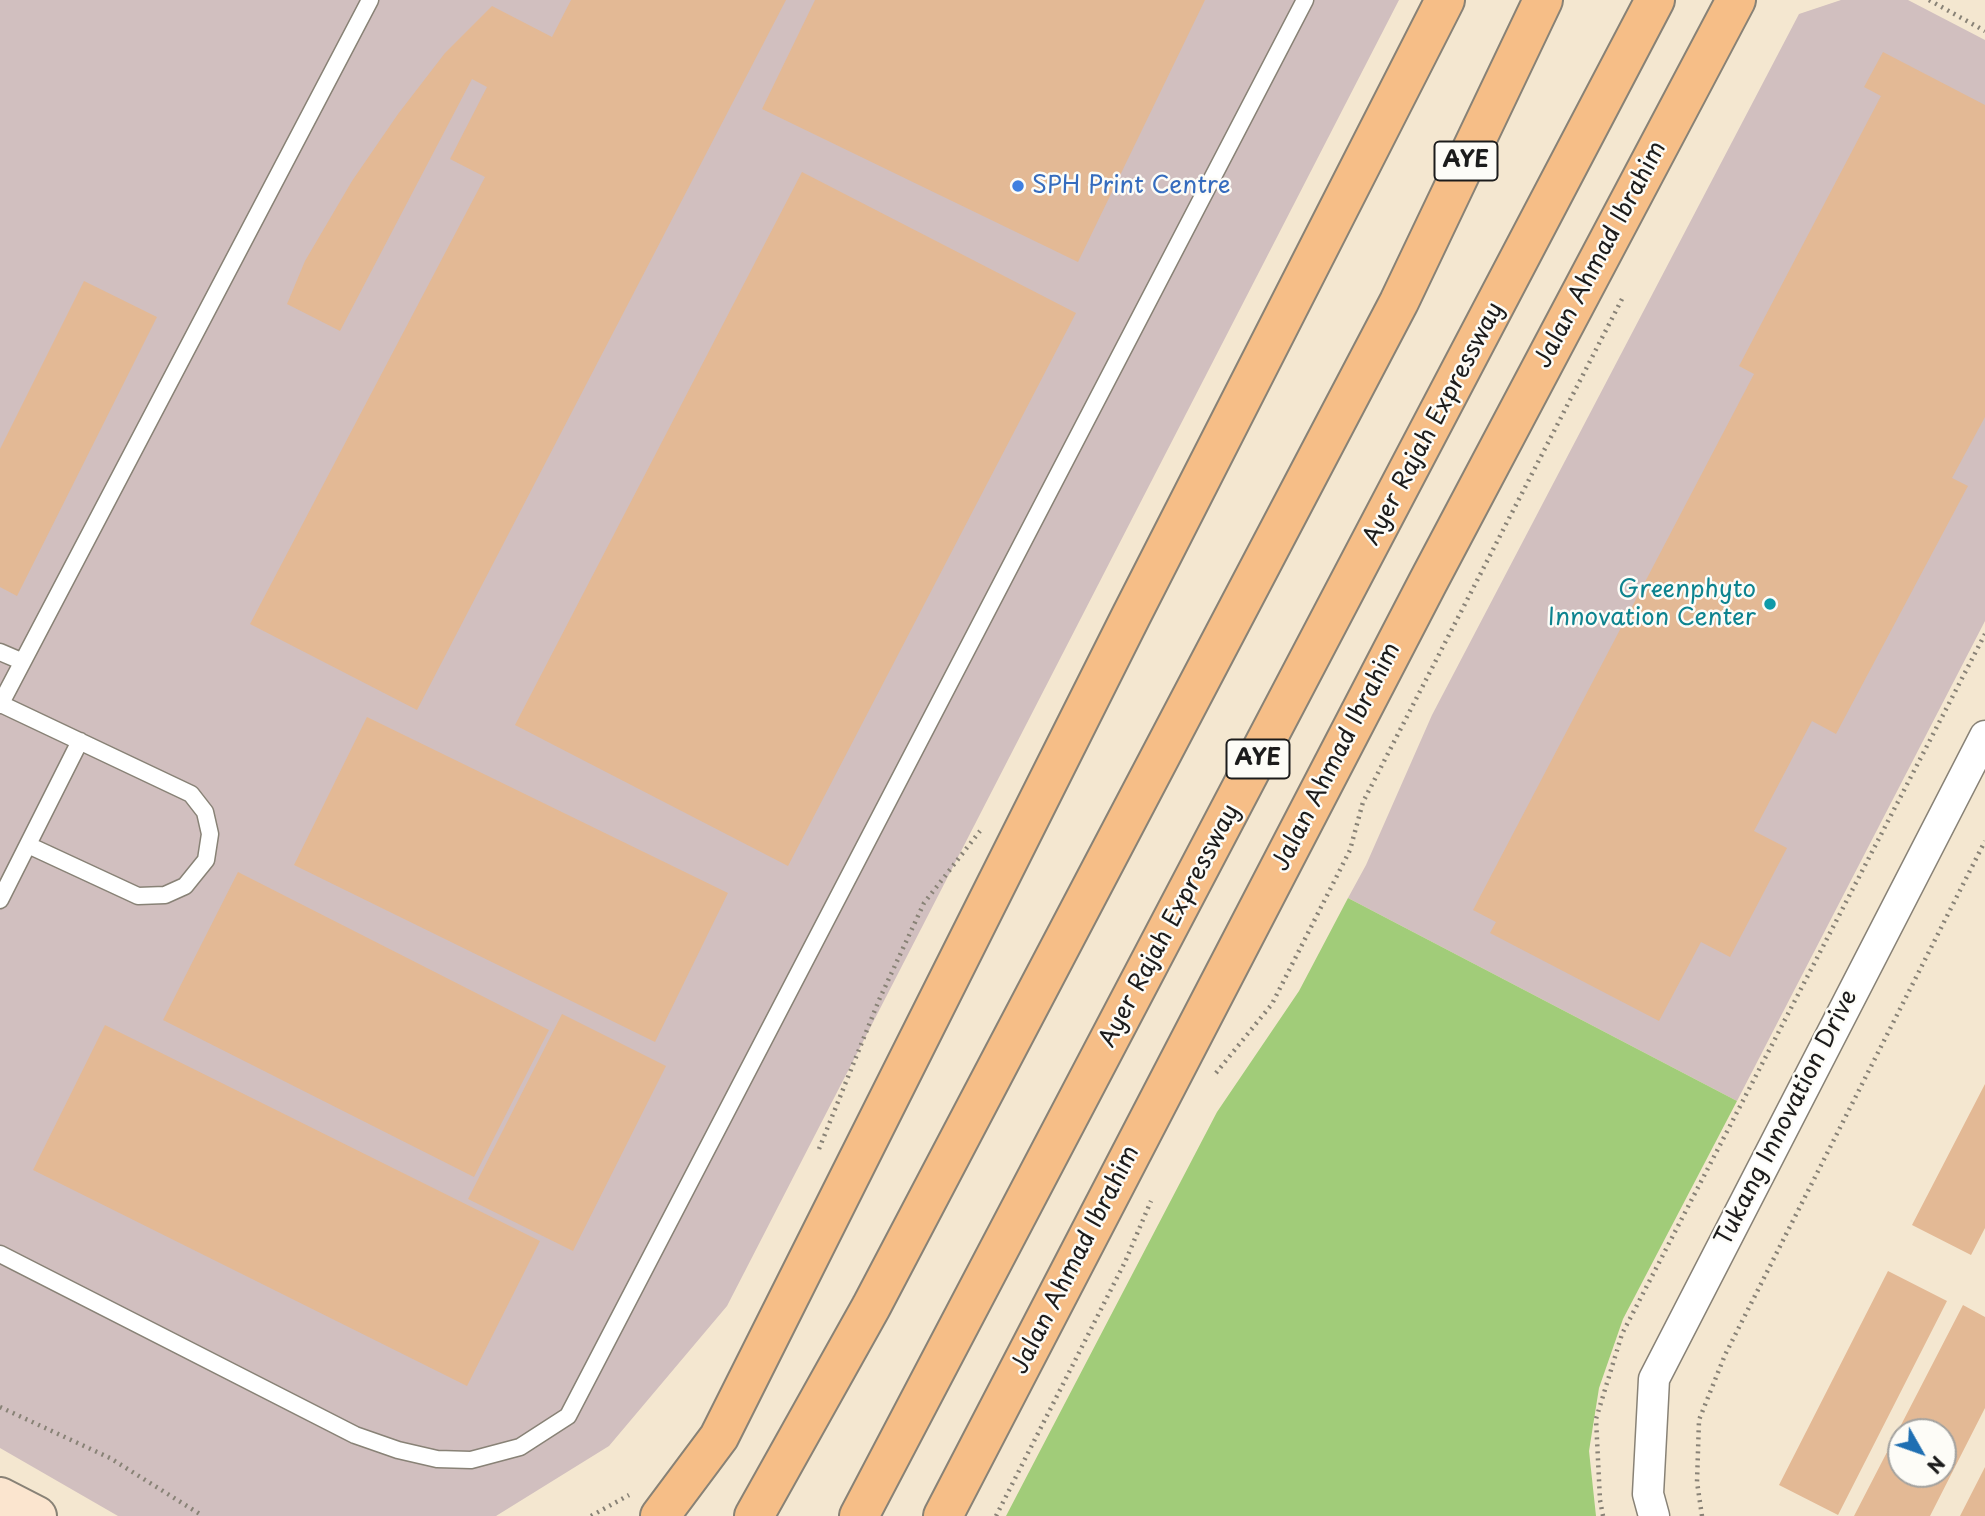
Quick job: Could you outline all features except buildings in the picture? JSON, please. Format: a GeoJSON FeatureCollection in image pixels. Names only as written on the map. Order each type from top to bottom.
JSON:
{"type":"FeatureCollection","features":[{"type":"Feature","properties":{"kind":"main road"},"geometry":{"type":"LineString","coordinates":[[660,1516],[719,1437],[1124,628],[1445,0]]}},
{"type":"Feature","properties":{"kind":"main road","name":"Ayer Rajah Expressway"},"geometry":{"type":"LineString","coordinates":[[859,1516],[1655,0]]}},
{"type":"Feature","properties":{"kind":"main road","name":"Jalan Ahmad Ibrahim"},"geometry":{"type":"LineString","coordinates":[[943,1516],[1428,582],[1736,0]]}},
{"type":"Feature","properties":{"kind":"main road","name":"AYE"},"geometry":{"type":"LineString","coordinates":[[754,1516],[871,1307],[1399,302],[1535,7]]}},
{"type":"Feature","properties":{"kind":"main road"},"geometry":{"type":"LineString","coordinates":[[0,1497],[37,1516]]}},
{"type":"Feature","properties":{"kind":"street","name":"Tukang Innovation Drive"},"geometry":{"type":"LineString","coordinates":[[1654,1516],[1648,1494],[1654,1379],[1985,736]]}},
{"type":"Feature","properties":{"kind":"lane"},"geometry":{"type":"LineString","coordinates":[[28,845],[138,896],[165,895],[185,886],[205,860],[210,834],[205,812],[191,794],[0,704],[370,0]]}},
{"type":"Feature","properties":{"kind":"lane"},"geometry":{"type":"LineString","coordinates":[[0,1254],[355,1435],[398,1450],[437,1459],[471,1460],[520,1447],[568,1416],[1305,0]]}},
{"type":"Feature","properties":{"kind":"lane"},"geometry":{"type":"LineString","coordinates":[[0,652],[21,661]]}},
{"type":"Feature","properties":{"kind":"lane"},"geometry":{"type":"LineString","coordinates":[[0,900],[80,741]]}},
{"type":"Feature","properties":{"kind":"path"},"geometry":{"type":"LineString","coordinates":[[1929,0],[1985,31]]}},
{"type":"Feature","properties":{"kind":"path"},"geometry":{"type":"LineString","coordinates":[[1208,1083],[1272,1004],[1350,850],[1363,802],[1623,297]]}},
{"type":"Feature","properties":{"kind":"path"},"geometry":{"type":"LineString","coordinates":[[1603,1516],[1596,1419],[1622,1334],[1985,634]]}},
{"type":"Feature","properties":{"kind":"path"},"geometry":{"type":"LineString","coordinates":[[1702,1516],[1697,1482],[1699,1420],[1725,1355],[1985,841]]}},
{"type":"Feature","properties":{"kind":"path"},"geometry":{"type":"LineString","coordinates":[[996,1516],[1125,1262],[1156,1189]]}},
{"type":"Feature","properties":{"kind":"path"},"geometry":{"type":"LineString","coordinates":[[0,1407],[110,1458],[203,1516]]}},
{"type":"Feature","properties":{"kind":"shaded area"},"geometry":{"type":"Polygon","coordinates":[[[0,0],[1399,0],[727,1306],[609,1446],[496,1516],[118,1516],[0,1448],[0,0]]]}},
{"type":"Feature","properties":{"kind":"shaded area"},"geometry":{"type":"Polygon","coordinates":[[[1841,0],[1908,0],[1985,40],[1985,621],[1737,1101],[1348,898],[1366,865],[1432,715],[1799,14],[1841,0]]]}},
{"type":"Feature","properties":{"kind":"green space"},"geometry":{"type":"Polygon","coordinates":[[[1348,898],[1737,1101],[1623,1319],[1599,1388],[1589,1451],[1596,1516],[1006,1516],[1217,1112],[1299,991],[1348,898]]]}},
{"type":"Feature","properties":{"kind":"place","name":"SPH Print Centre"},"geometry":{"type":"Point","coordinates":[1018,186]}},
{"type":"Feature","properties":{"kind":"place","name":"Greenphyto Innovation Center"},"geometry":{"type":"Point","coordinates":[1770,604]}}]}
